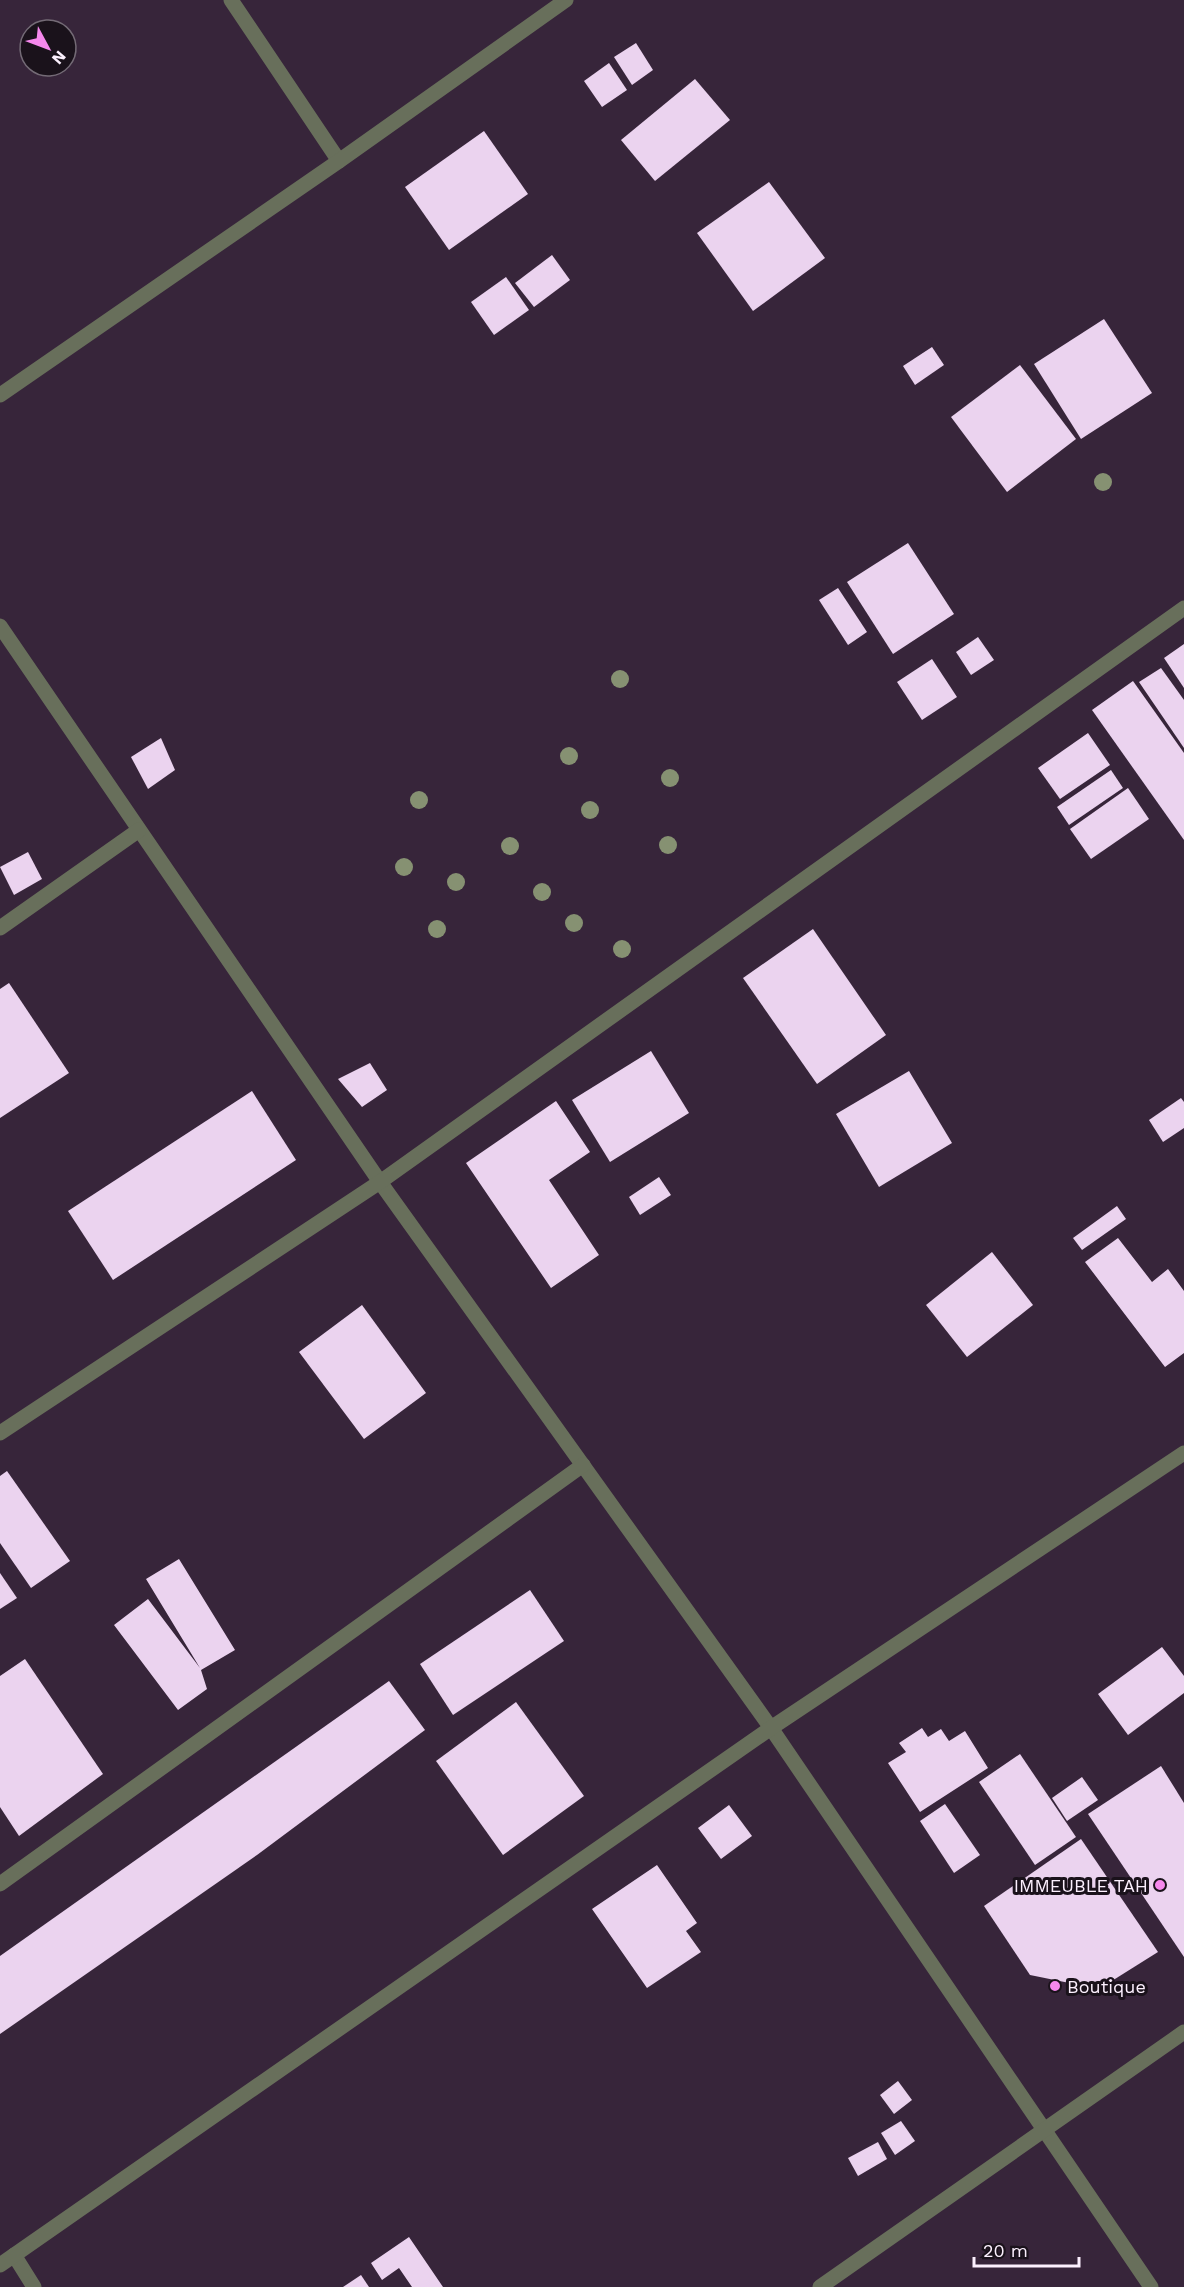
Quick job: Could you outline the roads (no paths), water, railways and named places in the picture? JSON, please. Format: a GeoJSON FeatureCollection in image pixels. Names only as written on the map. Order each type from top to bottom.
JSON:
{"type":"FeatureCollection","features":[{"type":"Feature","properties":{"kind":"street"},"geometry":{"type":"LineString","coordinates":[[231,0],[339,161]]}},
{"type":"Feature","properties":{"kind":"street"},"geometry":{"type":"LineString","coordinates":[[0,395],[339,161],[566,0]]}},
{"type":"Feature","properties":{"kind":"street"},"geometry":{"type":"LineString","coordinates":[[0,1433],[380,1182],[1184,608]]}},
{"type":"Feature","properties":{"kind":"street"},"geometry":{"type":"LineString","coordinates":[[0,627],[380,1182],[771,1728],[1151,2287]]}},
{"type":"Feature","properties":{"kind":"street"},"geometry":{"type":"LineString","coordinates":[[0,928],[139,830]]}},
{"type":"Feature","properties":{"kind":"street"},"geometry":{"type":"LineString","coordinates":[[0,2265],[771,1728],[1184,1453]]}},
{"type":"Feature","properties":{"kind":"street"},"geometry":{"type":"LineString","coordinates":[[0,1884],[583,1465]]}},
{"type":"Feature","properties":{"kind":"street"},"geometry":{"type":"LineString","coordinates":[[820,2287],[1184,2032]]}},
{"type":"Feature","properties":{"kind":"street"},"geometry":{"type":"LineString","coordinates":[[14,2256],[34,2287]]}},
{"type":"Feature","properties":{"kind":"place","name":"IMMEUBLE TAH"},"geometry":{"type":"Point","coordinates":[1160,1885]}},
{"type":"Feature","properties":{"kind":"place","name":"Boutique"},"geometry":{"type":"Point","coordinates":[1055,1986]}}]}
